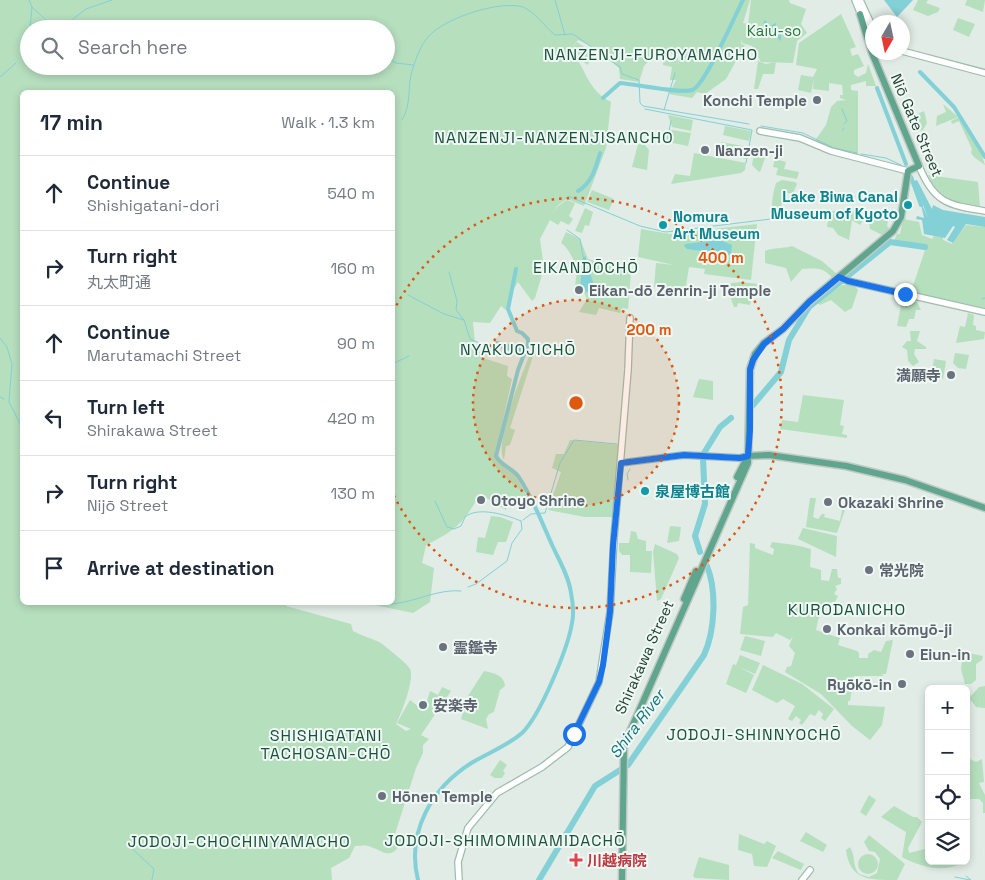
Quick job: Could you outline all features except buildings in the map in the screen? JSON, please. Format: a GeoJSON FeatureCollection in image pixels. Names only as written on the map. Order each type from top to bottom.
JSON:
{"type":"FeatureCollection","features":[{"type":"Feature","properties":{"kind":"main road","name":"Niō Gate Street"},"geometry":{"type":"LineString","coordinates":[[860,14],[865,28]]}},
{"type":"Feature","properties":{"kind":"main road","name":"Niō Gate Street"},"geometry":{"type":"LineString","coordinates":[[876,60],[914,168]]}},
{"type":"Feature","properties":{"kind":"main road","name":"Shirakawa Street"},"geometry":{"type":"LineString","coordinates":[[618,880],[621,770],[627,734],[724,520],[748,462],[750,370],[753,360],[764,344],[783,329],[809,302],[842,279],[897,226],[914,168]]}},
{"type":"Feature","properties":{"kind":"main road"},"geometry":{"type":"LineString","coordinates":[[748,456],[769,455],[846,466],[905,480],[985,508]]}},
{"type":"Feature","properties":{"kind":"main road","name":"Shirakawa Street"},"geometry":{"type":"LineString","coordinates":[[621,770],[622,880]]}},
{"type":"Feature","properties":{"kind":"street"},"geometry":{"type":"LineString","coordinates":[[858,0],[860,14],[865,20]]}},
{"type":"Feature","properties":{"kind":"street"},"geometry":{"type":"LineString","coordinates":[[858,0],[865,16]]}},
{"type":"Feature","properties":{"kind":"street"},"geometry":{"type":"LineString","coordinates":[[910,52],[985,73]]}},
{"type":"Feature","properties":{"kind":"street"},"geometry":{"type":"LineString","coordinates":[[757,130],[800,138],[831,151],[914,168]]}},
{"type":"Feature","properties":{"kind":"street","name":"Niō Gate Street"},"geometry":{"type":"LineString","coordinates":[[914,168],[940,199],[954,206],[985,211]]}},
{"type":"Feature","properties":{"kind":"street"},"geometry":{"type":"LineString","coordinates":[[842,279],[985,312]]}},
{"type":"Feature","properties":{"kind":"street"},"geometry":{"type":"LineString","coordinates":[[459,880],[458,862],[460,848],[468,828],[497,793],[542,767],[568,747],[599,682],[610,612],[613,546],[628,370],[630,318]]}},
{"type":"Feature","properties":{"kind":"street"},"geometry":{"type":"LineString","coordinates":[[621,463],[684,455],[740,458],[748,456]]}},
{"type":"Feature","properties":{"kind":"street"},"geometry":{"type":"LineString","coordinates":[[802,880],[810,870]]}},
{"type":"Feature","properties":{"kind":"green space","name":"Kaiu-so"},"geometry":{"type":"Polygon","coordinates":[[[0,0],[750,0],[743,23],[748,24],[751,0],[789,0],[790,3],[806,9],[801,24],[807,33],[797,41],[793,63],[761,62],[752,46],[742,43],[742,38],[741,44],[745,45],[726,79],[705,94],[697,92],[692,98],[669,94],[676,80],[670,80],[672,67],[663,65],[664,57],[678,58],[678,64],[680,55],[659,51],[644,66],[639,82],[620,79],[619,68],[593,47],[578,40],[570,50],[577,42],[600,58],[599,60],[594,57],[587,65],[583,61],[579,61],[573,53],[597,92],[611,102],[606,148],[584,206],[567,199],[558,205],[552,215],[558,206],[567,200],[575,203],[569,216],[573,219],[569,225],[561,221],[558,225],[550,220],[540,239],[544,268],[535,298],[532,301],[518,282],[510,295],[506,310],[501,306],[490,323],[473,322],[475,344],[483,358],[508,366],[507,376],[512,379],[495,457],[514,473],[530,502],[507,505],[506,510],[480,494],[469,513],[458,525],[445,535],[426,545],[422,563],[434,568],[430,602],[413,613],[375,605],[395,605],[395,90],[20,90],[20,605],[286,605],[351,624],[353,631],[381,643],[409,667],[411,680],[396,724],[406,731],[411,729],[397,723],[410,700],[424,711],[430,691],[438,695],[442,687],[451,691],[421,735],[429,739],[423,745],[423,753],[416,768],[394,837],[412,833],[407,842],[401,842],[390,853],[368,846],[355,846],[349,858],[331,868],[332,880],[0,880],[0,0]]]}},
{"type":"Feature","properties":{"kind":"green space"},"geometry":{"type":"Polygon","coordinates":[[[918,0],[928,0],[926,3],[940,8],[938,12],[928,16],[913,10],[918,0]]]}},
{"type":"Feature","properties":{"kind":"green space"},"geometry":{"type":"Polygon","coordinates":[[[967,0],[985,0],[983,12],[965,5],[967,0]]]}},
{"type":"Feature","properties":{"kind":"green space"},"geometry":{"type":"Polygon","coordinates":[[[841,14],[856,47],[850,49],[852,56],[858,54],[864,66],[854,70],[854,74],[858,77],[866,73],[868,64],[876,86],[866,86],[866,81],[851,85],[851,90],[858,91],[858,156],[828,149],[814,142],[826,125],[831,107],[837,101],[846,100],[840,98],[840,95],[843,95],[842,85],[829,83],[829,91],[813,89],[814,79],[811,93],[798,90],[801,75],[813,77],[817,69],[796,65],[799,43],[841,14]]]}},
{"type":"Feature","properties":{"kind":"green space"},"geometry":{"type":"Polygon","coordinates":[[[958,18],[975,24],[969,37],[953,30],[958,18]]]}},
{"type":"Feature","properties":{"kind":"green space"},"geometry":{"type":"Polygon","coordinates":[[[758,61],[766,64],[776,62],[774,74],[763,74],[758,89],[754,89],[758,61]]]}},
{"type":"Feature","properties":{"kind":"green space"},"geometry":{"type":"Polygon","coordinates":[[[943,104],[958,117],[936,126],[937,116],[946,112],[943,104]]]}},
{"type":"Feature","properties":{"kind":"green space"},"geometry":{"type":"Polygon","coordinates":[[[924,111],[927,123],[923,130],[915,132],[908,123],[909,118],[924,111]]]}},
{"type":"Feature","properties":{"kind":"green space"},"geometry":{"type":"Polygon","coordinates":[[[668,115],[693,120],[691,131],[672,127],[668,115]]]}},
{"type":"Feature","properties":{"kind":"green space"},"geometry":{"type":"Polygon","coordinates":[[[959,117],[979,147],[985,165],[971,153],[972,149],[959,121],[952,124],[951,121],[959,117]]]}},
{"type":"Feature","properties":{"kind":"green space"},"geometry":{"type":"Polygon","coordinates":[[[725,126],[751,131],[749,141],[723,135],[725,126]]]}},
{"type":"Feature","properties":{"kind":"green space"},"geometry":{"type":"Polygon","coordinates":[[[672,130],[691,133],[688,146],[663,141],[672,130]]]}},
{"type":"Feature","properties":{"kind":"green space"},"geometry":{"type":"Polygon","coordinates":[[[721,142],[748,147],[746,159],[719,154],[721,142]]]}},
{"type":"Feature","properties":{"kind":"green space"},"geometry":{"type":"Polygon","coordinates":[[[638,144],[645,145],[649,150],[647,170],[632,167],[638,144]]]}},
{"type":"Feature","properties":{"kind":"green space"},"geometry":{"type":"Polygon","coordinates":[[[761,150],[767,153],[760,172],[752,165],[754,154],[761,150]]]}},
{"type":"Feature","properties":{"kind":"green space"},"geometry":{"type":"Polygon","coordinates":[[[694,153],[746,163],[745,170],[741,173],[671,184],[675,174],[690,176],[694,153]]]}},
{"type":"Feature","properties":{"kind":"green space"},"geometry":{"type":"Polygon","coordinates":[[[775,159],[786,162],[784,169],[799,172],[797,179],[776,175],[778,168],[773,167],[775,159]]]}},
{"type":"Feature","properties":{"kind":"green space"},"geometry":{"type":"Polygon","coordinates":[[[928,175],[978,182],[980,207],[964,204],[943,195],[937,190],[928,175]]]}},
{"type":"Feature","properties":{"kind":"green space"},"geometry":{"type":"Polygon","coordinates":[[[782,180],[797,184],[793,193],[785,193],[779,213],[774,216],[772,204],[774,191],[776,183],[782,180]]]}},
{"type":"Feature","properties":{"kind":"green space"},"geometry":{"type":"Polygon","coordinates":[[[592,190],[614,199],[609,210],[587,202],[592,190]]]}},
{"type":"Feature","properties":{"kind":"green space"},"geometry":{"type":"Polygon","coordinates":[[[585,208],[593,212],[589,226],[585,225],[582,233],[575,231],[585,208]]]}},
{"type":"Feature","properties":{"kind":"green space"},"geometry":{"type":"Polygon","coordinates":[[[856,213],[880,216],[881,219],[888,220],[887,226],[890,229],[882,235],[870,229],[869,222],[864,219],[860,225],[852,220],[849,240],[838,235],[833,228],[827,227],[829,214],[856,213]]]}},
{"type":"Feature","properties":{"kind":"green space"},"geometry":{"type":"Polygon","coordinates":[[[903,219],[919,222],[922,235],[932,239],[934,236],[943,237],[943,240],[952,244],[966,225],[985,227],[985,308],[911,292],[926,247],[894,241],[897,234],[900,234],[903,219]]]}},
{"type":"Feature","properties":{"kind":"green space"},"geometry":{"type":"Polygon","coordinates":[[[757,224],[751,280],[704,274],[705,269],[689,267],[685,292],[654,287],[656,263],[674,265],[638,257],[641,229],[670,234],[757,224]]]}},
{"type":"Feature","properties":{"kind":"green space"},"geometry":{"type":"Polygon","coordinates":[[[566,232],[580,239],[588,259],[631,272],[628,309],[622,308],[620,313],[599,308],[596,315],[579,312],[587,299],[584,292],[577,293],[575,287],[575,265],[568,250],[561,243],[566,232]]]}},
{"type":"Feature","properties":{"kind":"green space"},"geometry":{"type":"Polygon","coordinates":[[[792,246],[822,261],[838,275],[833,279],[820,269],[802,269],[791,282],[786,268],[765,263],[765,251],[792,246]]]}},
{"type":"Feature","properties":{"kind":"green space"},"geometry":{"type":"Polygon","coordinates":[[[731,283],[757,284],[757,287],[753,289],[750,305],[738,303],[737,307],[734,307],[730,296],[731,283]]]}},
{"type":"Feature","properties":{"kind":"green space"},"geometry":{"type":"Polygon","coordinates":[[[842,285],[854,285],[858,290],[852,308],[845,312],[831,300],[820,305],[818,303],[818,301],[842,285]]]}},
{"type":"Feature","properties":{"kind":"green space"},"geometry":{"type":"Polygon","coordinates":[[[903,295],[907,297],[909,302],[917,302],[921,310],[916,310],[914,319],[909,319],[906,327],[897,326],[903,295]]]}},
{"type":"Feature","properties":{"kind":"green space"},"geometry":{"type":"Polygon","coordinates":[[[968,313],[974,315],[973,325],[976,326],[976,330],[985,332],[984,339],[956,343],[960,326],[965,327],[968,313]]]}},
{"type":"Feature","properties":{"kind":"green space"},"geometry":{"type":"Polygon","coordinates":[[[910,331],[920,331],[917,341],[926,347],[926,349],[915,349],[914,354],[919,362],[913,366],[908,361],[907,350],[902,347],[907,341],[911,341],[910,331]]]}},
{"type":"Feature","properties":{"kind":"green space"},"geometry":{"type":"Polygon","coordinates":[[[533,346],[536,347],[510,428],[515,430],[510,445],[506,446],[504,460],[502,451],[506,421],[533,346]]]}},
{"type":"Feature","properties":{"kind":"green space"},"geometry":{"type":"Polygon","coordinates":[[[955,353],[969,355],[966,369],[958,368],[953,363],[955,353]]]}},
{"type":"Feature","properties":{"kind":"green space"},"geometry":{"type":"Polygon","coordinates":[[[934,359],[946,361],[943,379],[931,375],[934,359]]]}},
{"type":"Feature","properties":{"kind":"green space"},"geometry":{"type":"Polygon","coordinates":[[[699,379],[713,381],[713,400],[693,397],[699,379]]]}},
{"type":"Feature","properties":{"kind":"green space"},"geometry":{"type":"Polygon","coordinates":[[[803,395],[844,400],[840,425],[844,426],[842,434],[847,435],[847,438],[780,429],[782,420],[798,422],[803,395]]]}},
{"type":"Feature","properties":{"kind":"green space"},"geometry":{"type":"Polygon","coordinates":[[[570,440],[619,445],[614,517],[585,517],[548,510],[561,472],[552,468],[556,454],[564,454],[570,440]]]}},
{"type":"Feature","properties":{"kind":"green space"},"geometry":{"type":"Polygon","coordinates":[[[810,498],[816,498],[813,517],[818,519],[822,514],[825,514],[824,517],[840,521],[842,510],[845,510],[837,533],[806,527],[810,498]]]}},
{"type":"Feature","properties":{"kind":"green space"},"geometry":{"type":"Polygon","coordinates":[[[491,516],[513,522],[506,542],[498,542],[493,555],[476,552],[478,537],[485,538],[491,516]]]}},
{"type":"Feature","properties":{"kind":"green space"},"geometry":{"type":"Polygon","coordinates":[[[670,526],[681,527],[679,541],[667,543],[670,526]]]}},
{"type":"Feature","properties":{"kind":"green space"},"geometry":{"type":"Polygon","coordinates":[[[803,528],[837,536],[836,557],[798,539],[803,528]]]}},
{"type":"Feature","properties":{"kind":"green space"},"geometry":{"type":"Polygon","coordinates":[[[631,531],[636,532],[638,539],[646,541],[646,551],[652,551],[651,573],[630,572],[630,555],[622,555],[619,551],[619,543],[629,543],[631,531]]]}},
{"type":"Feature","properties":{"kind":"green space"},"geometry":{"type":"Polygon","coordinates":[[[772,542],[811,549],[810,567],[821,570],[821,580],[829,581],[832,569],[837,569],[838,578],[841,578],[841,584],[835,586],[837,589],[834,594],[838,596],[835,602],[827,603],[818,620],[816,630],[840,638],[838,645],[857,651],[859,658],[868,658],[868,654],[874,650],[881,652],[886,641],[893,640],[886,674],[881,674],[884,676],[854,676],[850,701],[848,701],[848,705],[885,707],[882,725],[870,740],[852,726],[821,694],[785,672],[787,667],[791,666],[795,653],[789,646],[793,636],[790,640],[776,633],[773,637],[740,634],[743,607],[748,605],[750,543],[755,544],[755,548],[773,555],[774,549],[770,547],[772,542]]]}},
{"type":"Feature","properties":{"kind":"green space"},"geometry":{"type":"Polygon","coordinates":[[[655,544],[677,554],[679,558],[661,599],[657,601],[653,552],[655,544]]]}},
{"type":"Feature","properties":{"kind":"green space"},"geometry":{"type":"Polygon","coordinates":[[[745,636],[765,641],[761,656],[740,650],[745,636]]]}},
{"type":"Feature","properties":{"kind":"green space"},"geometry":{"type":"Polygon","coordinates":[[[963,652],[983,656],[982,660],[976,664],[976,680],[971,684],[965,684],[961,669],[963,652]]]}},
{"type":"Feature","properties":{"kind":"green space"},"geometry":{"type":"Polygon","coordinates":[[[740,655],[760,663],[755,674],[739,667],[754,675],[746,693],[726,684],[733,664],[736,665],[740,655]]]}},
{"type":"Feature","properties":{"kind":"green space"},"geometry":{"type":"Polygon","coordinates":[[[763,665],[802,684],[834,709],[825,721],[821,718],[823,714],[819,710],[815,716],[810,714],[802,725],[799,723],[801,720],[796,716],[792,721],[788,719],[795,706],[783,699],[777,703],[752,690],[763,665]]]}},
{"type":"Feature","properties":{"kind":"green space"},"geometry":{"type":"Polygon","coordinates":[[[484,671],[501,677],[505,686],[500,690],[494,712],[489,714],[486,719],[488,729],[461,719],[468,696],[484,671]]]}},
{"type":"Feature","properties":{"kind":"green space"},"geometry":{"type":"Polygon","coordinates":[[[985,686],[985,708],[976,707],[970,699],[979,687],[985,686]]]}},
{"type":"Feature","properties":{"kind":"green space"},"geometry":{"type":"Polygon","coordinates":[[[970,759],[976,762],[982,759],[984,782],[979,783],[985,795],[985,813],[983,813],[983,803],[979,799],[970,799],[970,759]]]}},
{"type":"Feature","properties":{"kind":"green space"},"geometry":{"type":"Polygon","coordinates":[[[500,760],[507,765],[503,771],[505,773],[502,778],[495,778],[490,775],[500,760]]]}},
{"type":"Feature","properties":{"kind":"green space"},"geometry":{"type":"Polygon","coordinates":[[[869,795],[876,800],[866,816],[860,812],[869,795]]]}},
{"type":"Feature","properties":{"kind":"green space"},"geometry":{"type":"Polygon","coordinates":[[[894,806],[913,817],[917,817],[922,822],[908,848],[909,853],[925,849],[925,865],[956,865],[947,868],[931,868],[902,857],[906,832],[881,817],[894,806]]]}},
{"type":"Feature","properties":{"kind":"green space"},"geometry":{"type":"Polygon","coordinates":[[[806,832],[827,845],[823,852],[800,841],[806,832]]]}},
{"type":"Feature","properties":{"kind":"green space"},"geometry":{"type":"Polygon","coordinates":[[[739,834],[764,844],[767,841],[776,846],[767,867],[754,866],[752,854],[738,850],[739,834]]]}},
{"type":"Feature","properties":{"kind":"green space"},"geometry":{"type":"Polygon","coordinates":[[[869,835],[905,864],[897,880],[877,880],[862,876],[856,873],[852,867],[846,850],[850,847],[855,867],[859,874],[869,877],[877,873],[880,859],[875,852],[869,851],[864,842],[869,835]]]}},
{"type":"Feature","properties":{"kind":"green space"},"geometry":{"type":"Polygon","coordinates":[[[778,851],[804,864],[801,870],[772,858],[778,851]]]}},
{"type":"Feature","properties":{"kind":"green space"},"geometry":{"type":"Polygon","coordinates":[[[864,854],[872,854],[878,860],[878,868],[872,874],[864,874],[858,868],[858,860],[864,854]]]}},
{"type":"Feature","properties":{"kind":"green space"},"geometry":{"type":"Polygon","coordinates":[[[699,857],[729,865],[729,880],[695,878],[693,876],[699,857]]]}},
{"type":"Feature","properties":{"kind":"water"},"geometry":{"type":"Polygon","coordinates":[[[884,0],[913,0],[899,15],[895,15],[884,0]]]}},
{"type":"Feature","properties":{"kind":"water"},"geometry":{"type":"Polygon","coordinates":[[[764,20],[767,22],[767,30],[776,23],[775,32],[781,29],[781,41],[771,32],[763,37],[764,20]]]}},
{"type":"Feature","properties":{"kind":"water"},"geometry":{"type":"Polygon","coordinates":[[[917,180],[932,209],[933,205],[943,210],[985,217],[985,227],[966,224],[953,243],[947,240],[955,227],[953,226],[945,238],[924,234],[922,220],[916,219],[917,216],[924,218],[920,200],[928,218],[914,181],[917,180]]]}},
{"type":"Feature","properties":{"kind":"water"},"geometry":{"type":"Polygon","coordinates":[[[720,240],[732,245],[731,254],[720,259],[715,253],[687,249],[684,246],[685,244],[720,240]]]}},
{"type":"Feature","properties":{"kind":"water"},"geometry":{"type":"Polygon","coordinates":[[[583,256],[586,257],[586,268],[589,270],[596,291],[612,292],[622,286],[626,288],[626,293],[587,292],[580,288],[583,256]]]}},
{"type":"Feature","properties":{"kind":"waterway"},"geometry":{"type":"LineString","coordinates":[[29,0],[32,7],[31,20]]}},
{"type":"Feature","properties":{"kind":"waterway"},"geometry":{"type":"LineString","coordinates":[[72,20],[86,9],[112,0]]}},
{"type":"Feature","properties":{"kind":"waterway"},"geometry":{"type":"LineString","coordinates":[[555,0],[565,35]]}},
{"type":"Feature","properties":{"kind":"waterway"},"geometry":{"type":"LineString","coordinates":[[603,98],[620,83],[686,91],[698,86],[712,64],[743,0]]}},
{"type":"Feature","properties":{"kind":"waterway"},"geometry":{"type":"LineString","coordinates":[[402,120],[407,107],[413,68],[419,52],[428,37],[446,23],[459,17],[487,8],[513,6],[527,9],[555,35],[573,34],[620,67],[622,74],[639,80],[640,103],[643,106],[749,124]]}},
{"type":"Feature","properties":{"kind":"waterway"},"geometry":{"type":"LineString","coordinates":[[32,7],[46,20]]}},
{"type":"Feature","properties":{"kind":"waterway"},"geometry":{"type":"LineString","coordinates":[[395,62],[413,65]]}},
{"type":"Feature","properties":{"kind":"waterway"},"geometry":{"type":"LineString","coordinates":[[0,77],[16,63]]}},
{"type":"Feature","properties":{"kind":"waterway"},"geometry":{"type":"LineString","coordinates":[[920,72],[954,107],[985,157]]}},
{"type":"Feature","properties":{"kind":"waterway"},"geometry":{"type":"LineString","coordinates":[[664,110],[675,73]]}},
{"type":"Feature","properties":{"kind":"waterway"},"geometry":{"type":"LineString","coordinates":[[877,88],[906,164]]}},
{"type":"Feature","properties":{"kind":"waterway"},"geometry":{"type":"LineString","coordinates":[[645,109],[752,130],[746,163]]}},
{"type":"Feature","properties":{"kind":"waterway"},"geometry":{"type":"LineString","coordinates":[[842,109],[847,121],[844,124]]}},
{"type":"Feature","properties":{"kind":"waterway"},"geometry":{"type":"LineString","coordinates":[[668,136],[671,121]]}},
{"type":"Feature","properties":{"kind":"waterway"},"geometry":{"type":"LineString","coordinates":[[761,126],[803,133],[834,148],[857,153]]}},
{"type":"Feature","properties":{"kind":"waterway"},"geometry":{"type":"LineString","coordinates":[[578,191],[590,179],[600,153]]}},
{"type":"Feature","properties":{"kind":"waterway"},"geometry":{"type":"LineString","coordinates":[[861,154],[886,158],[901,165]]}},
{"type":"Feature","properties":{"kind":"waterway"},"geometry":{"type":"LineString","coordinates":[[911,177],[921,205]]}},
{"type":"Feature","properties":{"kind":"waterway"},"geometry":{"type":"LineString","coordinates":[[568,196],[640,226],[666,232],[827,212],[880,212]]}},
{"type":"Feature","properties":{"kind":"waterway"},"geometry":{"type":"LineString","coordinates":[[567,230],[580,239],[583,256]]}},
{"type":"Feature","properties":{"kind":"waterway"},"geometry":{"type":"LineString","coordinates":[[753,405],[781,372],[789,340],[809,307],[890,242],[925,247]]}},
{"type":"Feature","properties":{"kind":"waterway"},"geometry":{"type":"LineString","coordinates":[[418,880],[415,862],[419,828],[434,798],[458,772],[522,733],[545,697],[565,648],[573,620],[570,587],[537,511],[518,476],[496,456],[518,370],[528,344],[528,339],[517,331],[508,309],[516,269]]}},
{"type":"Feature","properties":{"kind":"waterway"},"geometry":{"type":"LineString","coordinates":[[449,272],[457,301],[456,310],[464,320],[470,339],[484,345]]}},
{"type":"Feature","properties":{"kind":"waterway"},"geometry":{"type":"LineString","coordinates":[[408,295],[444,314],[464,320]]}},
{"type":"Feature","properties":{"kind":"waterway"},"geometry":{"type":"LineString","coordinates":[[0,338],[7,347],[12,364],[9,402],[20,423]]}},
{"type":"Feature","properties":{"kind":"waterway"},"geometry":{"type":"LineString","coordinates":[[497,344],[525,352]]}},
{"type":"Feature","properties":{"kind":"waterway"},"geometry":{"type":"LineString","coordinates":[[395,363],[409,356]]}},
{"type":"Feature","properties":{"kind":"waterway"},"geometry":{"type":"LineString","coordinates":[[0,397],[4,399]]}},
{"type":"Feature","properties":{"kind":"waterway","name":"Shira River"},"geometry":{"type":"LineString","coordinates":[[704,453],[720,427],[731,418]]}},
{"type":"Feature","properties":{"kind":"waterway"},"geometry":{"type":"LineString","coordinates":[[523,520],[531,514],[545,513],[560,463],[574,440],[617,444]]}},
{"type":"Feature","properties":{"kind":"waterway","name":"Shira River"},"geometry":{"type":"LineString","coordinates":[[700,552],[695,536],[705,504],[703,458]]}},
{"type":"Feature","properties":{"kind":"waterway"},"geometry":{"type":"LineString","coordinates":[[628,480],[627,474],[630,469]]}},
{"type":"Feature","properties":{"kind":"waterway"},"geometry":{"type":"LineString","coordinates":[[435,501],[447,527],[454,529],[461,526],[465,517],[477,512],[501,514],[521,521]]}},
{"type":"Feature","properties":{"kind":"waterway"},"geometry":{"type":"LineString","coordinates":[[468,587],[476,584],[507,561],[512,543],[522,529],[521,521]]}},
{"type":"Feature","properties":{"kind":"waterway","name":"Shira River"},"geometry":{"type":"LineString","coordinates":[[539,880],[595,786],[628,765],[704,655],[711,634],[713,611],[712,587],[707,566]]}},
{"type":"Feature","properties":{"kind":"waterway"},"geometry":{"type":"LineString","coordinates":[[395,604],[439,593],[461,591]]}},
{"type":"Feature","properties":{"kind":"waterway"},"geometry":{"type":"LineString","coordinates":[[125,842],[154,869],[152,880]]}},
{"type":"Feature","properties":{"kind":"waterway"},"geometry":{"type":"LineString","coordinates":[[966,876],[971,880]]}},
{"type":"Feature","properties":{"kind":"waterway"},"geometry":{"type":"LineString","coordinates":[[955,877],[970,880]]}},
{"type":"Feature","properties":{"kind":"place","name":"Konchi Temple"},"geometry":{"type":"Point","coordinates":[817,100]}},
{"type":"Feature","properties":{"kind":"place","name":"Nanzen-ji"},"geometry":{"type":"Point","coordinates":[705,150]}},
{"type":"Feature","properties":{"kind":"place","name":"Lake Biwa Canal Museum of Kyoto"},"geometry":{"type":"Point","coordinates":[908,205]}},
{"type":"Feature","properties":{"kind":"place","name":"Nomura Art Museum"},"geometry":{"type":"Point","coordinates":[663,225]}},
{"type":"Feature","properties":{"kind":"place","name":"Eikan-dō Zenrin-ji Temple"},"geometry":{"type":"Point","coordinates":[579,290]}},
{"type":"Feature","properties":{"kind":"place","name":"満願寺"},"geometry":{"type":"Point","coordinates":[951,375]}},
{"type":"Feature","properties":{"kind":"place","name":"泉屋博古館"},"geometry":{"type":"Point","coordinates":[645,491]}},
{"type":"Feature","properties":{"kind":"place","name":"Otoyo Shrine"},"geometry":{"type":"Point","coordinates":[481,500]}},
{"type":"Feature","properties":{"kind":"place","name":"Okazaki Shrine"},"geometry":{"type":"Point","coordinates":[828,502]}},
{"type":"Feature","properties":{"kind":"place","name":"常光院"},"geometry":{"type":"Point","coordinates":[869,570]}},
{"type":"Feature","properties":{"kind":"place","name":"Konkai kōmyō-ji"},"geometry":{"type":"Point","coordinates":[827,629]}},
{"type":"Feature","properties":{"kind":"place","name":"霊鑑寺"},"geometry":{"type":"Point","coordinates":[443,647]}},
{"type":"Feature","properties":{"kind":"place","name":"Eiun-in"},"geometry":{"type":"Point","coordinates":[910,654]}},
{"type":"Feature","properties":{"kind":"place","name":"Ryōkō-in"},"geometry":{"type":"Point","coordinates":[902,684]}},
{"type":"Feature","properties":{"kind":"place","name":"安楽寺"},"geometry":{"type":"Point","coordinates":[423,705]}},
{"type":"Feature","properties":{"kind":"place","name":"Hōnen Temple"},"geometry":{"type":"Point","coordinates":[382,796]}},
{"type":"Feature","properties":{"kind":"place","name":"川越病院"},"geometry":{"type":"Point","coordinates":[576,860]}},
{"type":"Feature","properties":{"kind":"district","name":"NANZENJI-FUROYAMACHO"},"geometry":{"type":"Point","coordinates":[651,54]}},
{"type":"Feature","properties":{"kind":"district","name":"NANZENJI-NANZENJISANCHO"},"geometry":{"type":"Point","coordinates":[554,137]}},
{"type":"Feature","properties":{"kind":"district","name":"EIKANDŌCHŌ"},"geometry":{"type":"Point","coordinates":[586,267]}},
{"type":"Feature","properties":{"kind":"district","name":"NYAKUOJICHŌ"},"geometry":{"type":"Point","coordinates":[518,349]}},
{"type":"Feature","properties":{"kind":"district","name":"KURODANICHO"},"geometry":{"type":"Point","coordinates":[847,609]}},
{"type":"Feature","properties":{"kind":"district","name":"JODOJI-SHINNYOCHŌ"},"geometry":{"type":"Point","coordinates":[754,734]}},
{"type":"Feature","properties":{"kind":"district","name":"SHISHIGATANI TACHOSAN-CHŌ"},"geometry":{"type":"Point","coordinates":[326,744]}},
{"type":"Feature","properties":{"kind":"district","name":"JODOJI-SHIMOMINAMIDACHŌ"},"geometry":{"type":"Point","coordinates":[505,840]}},
{"type":"Feature","properties":{"kind":"district","name":"JODOJI-CHOCHINYAMACHO"},"geometry":{"type":"Point","coordinates":[239,841]}},
{"type":"Feature","properties":{"kind":"route"},"geometry":{"type":"LineString","coordinates":[[574,734],[599,682],[603,665],[610,612],[613,546],[621,463],[684,455],[740,458],[748,456],[750,370],[761,346],[783,329],[809,302],[839,277],[848,281],[905,294]]}}]}
